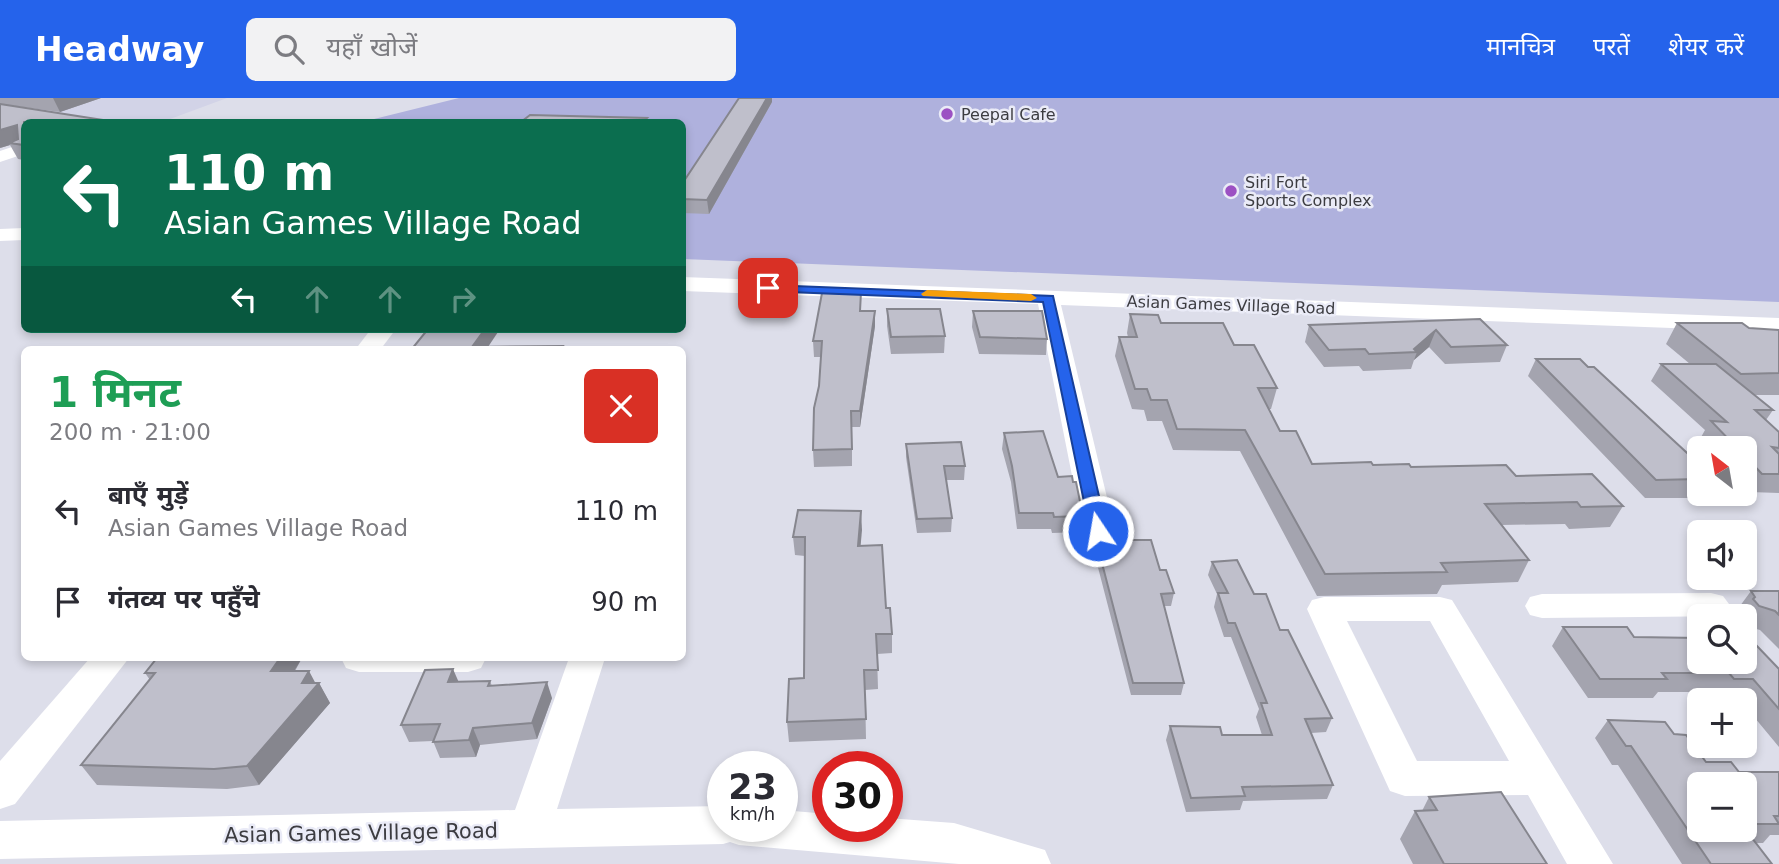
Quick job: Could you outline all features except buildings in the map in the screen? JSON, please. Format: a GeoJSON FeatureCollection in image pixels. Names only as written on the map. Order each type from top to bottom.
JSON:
{"type":"FeatureCollection","features":[{"type":"Feature","properties":{"kind":"street"},"geometry":{"type":"LineString","coordinates":[[0,157],[21,149]]}},
{"type":"Feature","properties":{"kind":"street"},"geometry":{"type":"LineString","coordinates":[[0,228],[21,228]]}},
{"type":"Feature","properties":{"kind":"street"},"geometry":{"type":"LineString","coordinates":[[0,235],[21,234]]}},
{"type":"Feature","properties":{"kind":"street","name":"Asian Games Village Road"},"geometry":{"type":"LineString","coordinates":[[686,284],[1779,325]]}},
{"type":"Feature","properties":{"kind":"street"},"geometry":{"type":"LineString","coordinates":[[1048,298],[1098,531]]}},
{"type":"Feature","properties":{"kind":"street"},"geometry":{"type":"LineString","coordinates":[[1542,606],[1687,605]]}},
{"type":"Feature","properties":{"kind":"street"},"geometry":{"type":"LineString","coordinates":[[1538,778],[1405,779],[1324,609],[1440,609],[1591,864]]}},
{"type":"Feature","properties":{"kind":"street"},"geometry":{"type":"LineString","coordinates":[[0,792],[109,661]]}},
{"type":"Feature","properties":{"kind":"street"},"geometry":{"type":"LineString","coordinates":[[530,830],[585,661]]}},
{"type":"Feature","properties":{"kind":"street","name":"Asian Games Village Road"},"geometry":{"type":"LineString","coordinates":[[0,839],[707,825]]}},
{"type":"Feature","properties":{"kind":"street"},"geometry":{"type":"LineString","coordinates":[[798,831],[954,844],[1029,864]]}},
{"type":"Feature","properties":{"kind":"shaded area"},"geometry":{"type":"Polygon","coordinates":[[[0,98],[227,98],[170,119],[49,119],[0,113],[0,98]]]}},
{"type":"Feature","properties":{"kind":"shaded area","name":"Siri Fort Sports Complex"},"geometry":{"type":"Polygon","coordinates":[[[459,98],[1779,98],[1779,302],[686,259],[686,119],[374,119],[459,98]]]}},
{"type":"Feature","properties":{"kind":"slow traffic"},"geometry":{"type":"LineString","coordinates":[[927,294],[1031,298]]}},
{"type":"Feature","properties":{"kind":"place","name":"Peepal Cafe"},"geometry":{"type":"Point","coordinates":[947,114]}},
{"type":"Feature","properties":{"kind":"place","name":"Siri Fort Sports Complex"},"geometry":{"type":"Point","coordinates":[1231,191]}},
{"type":"Feature","properties":{"kind":"route"},"geometry":{"type":"LineString","coordinates":[[768,288],[1048,298],[1098,531]]}}]}
